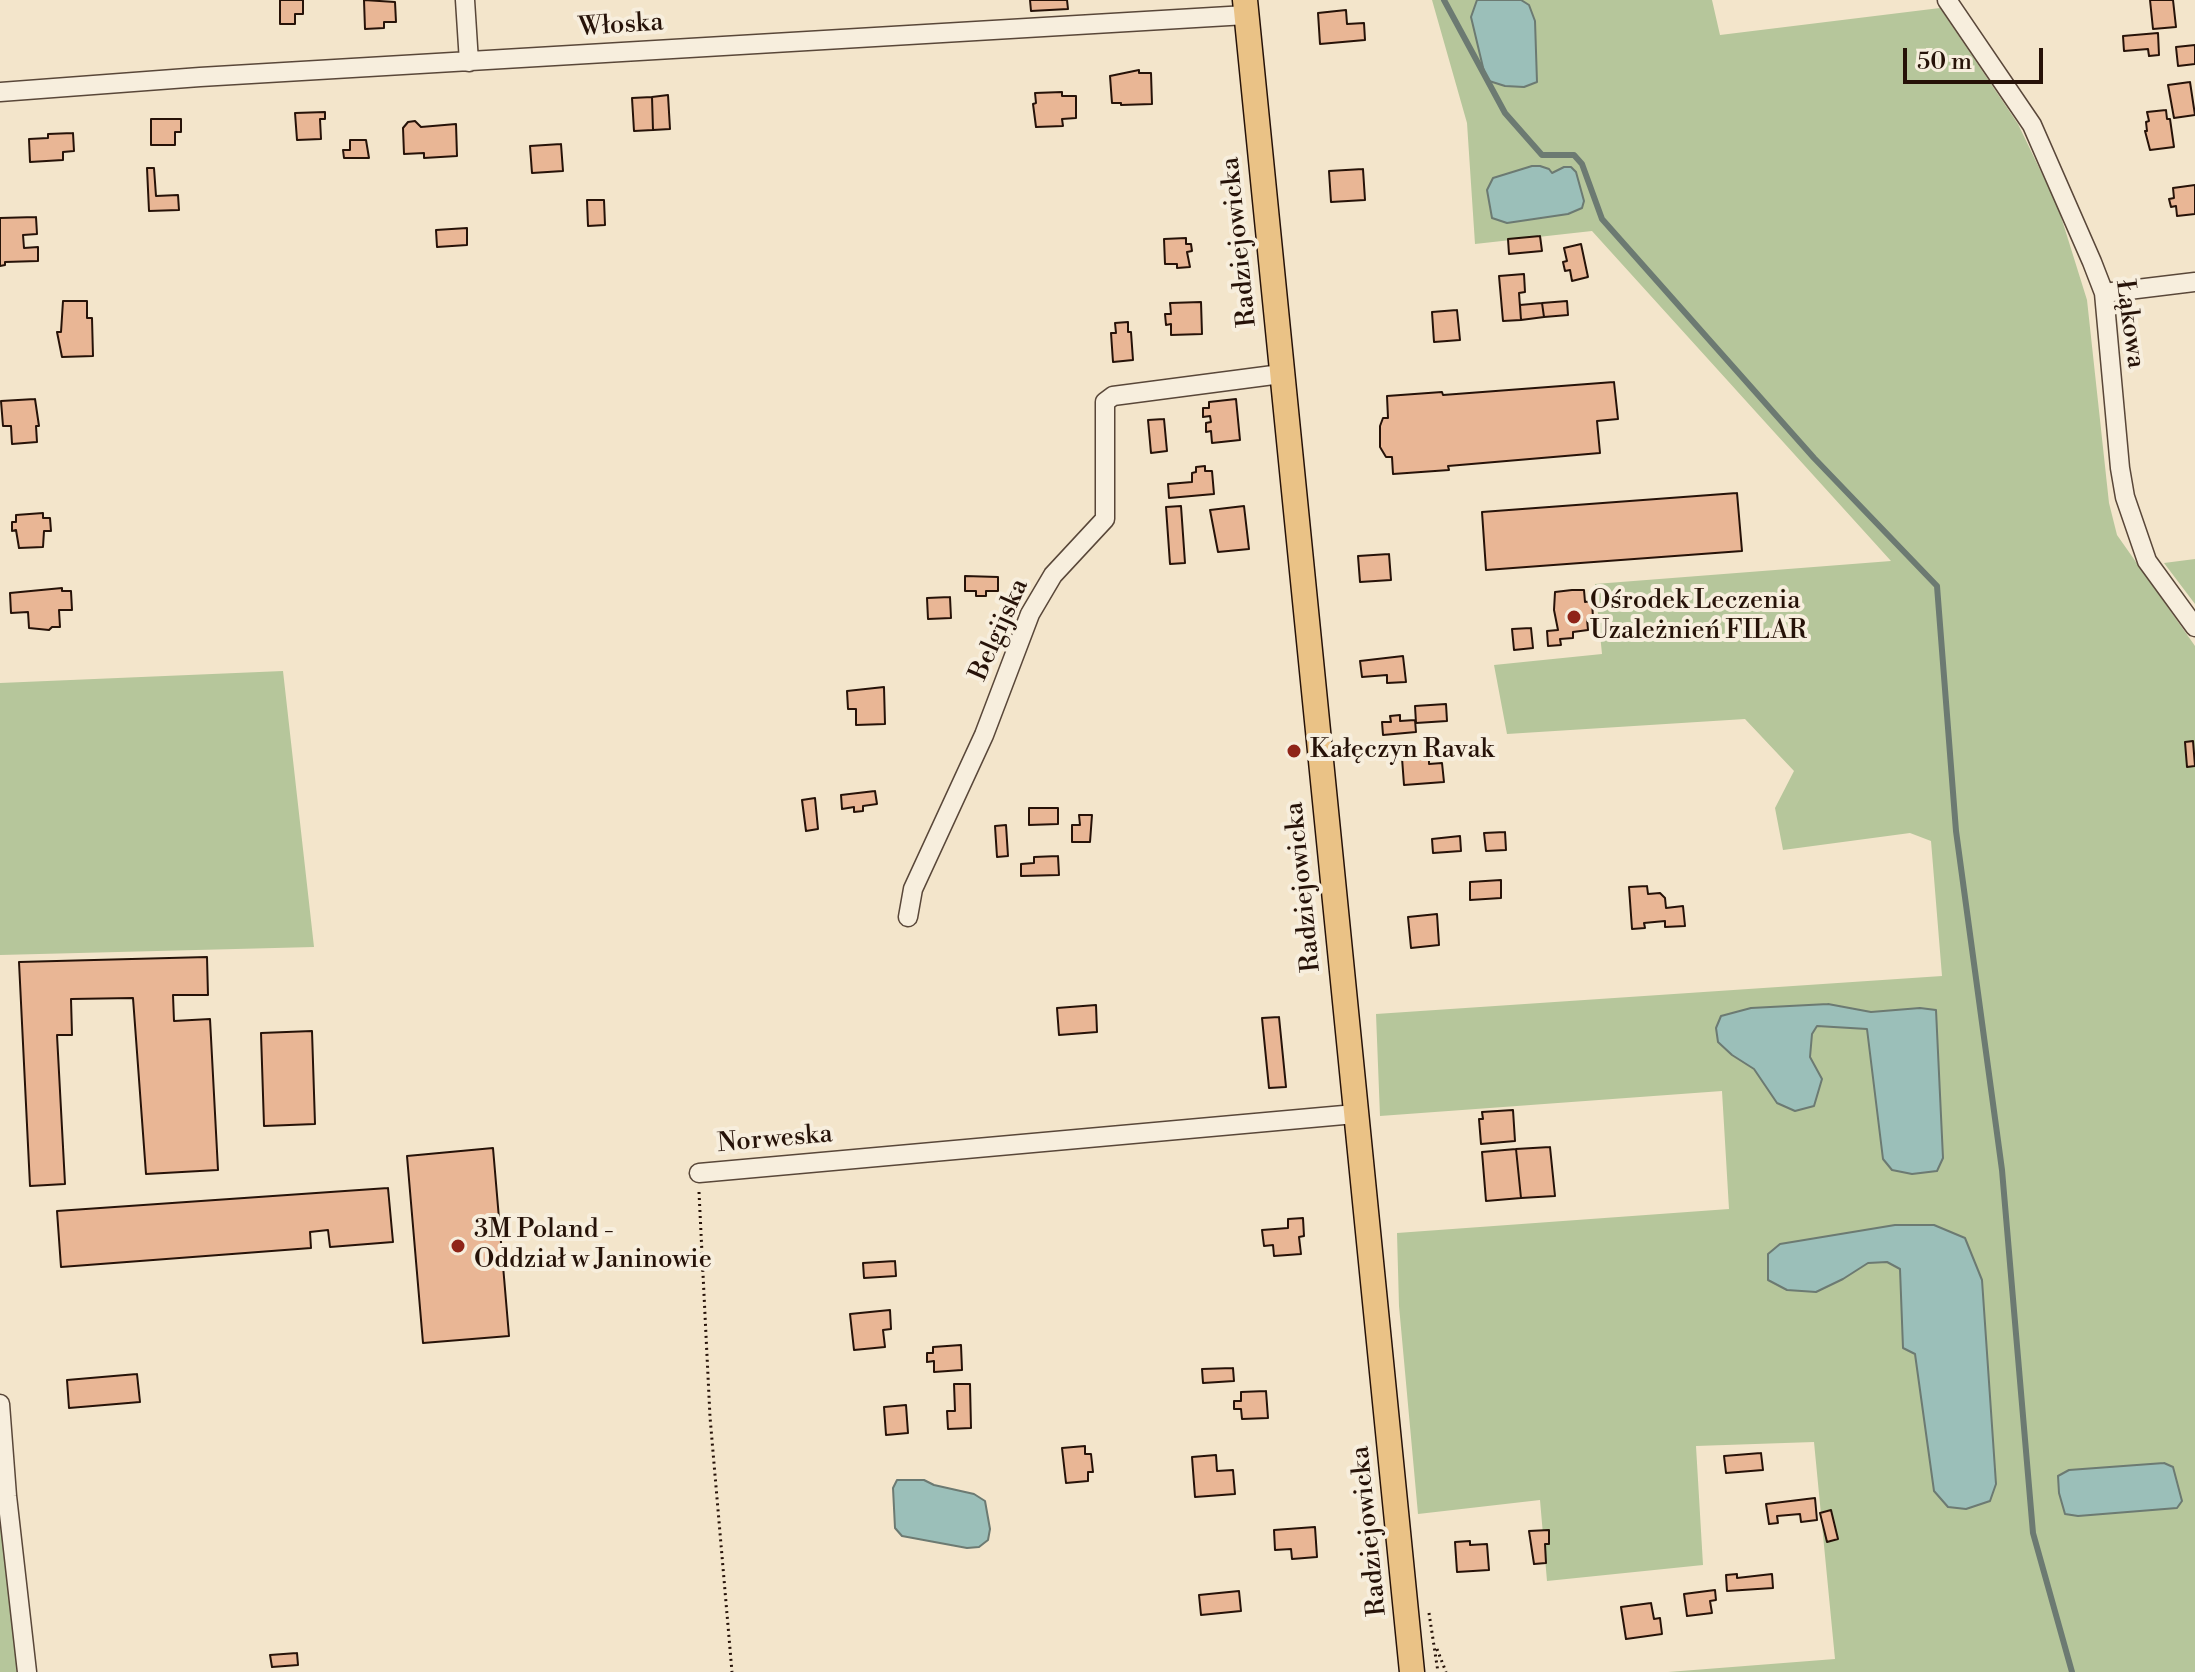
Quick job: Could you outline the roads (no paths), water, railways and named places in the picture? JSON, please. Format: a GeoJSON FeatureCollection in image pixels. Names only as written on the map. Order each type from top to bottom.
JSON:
{"type":"FeatureCollection","features":[{"type":"Feature","properties":{"kind":"main road","name":"Radziejowicka"},"geometry":{"type":"LineString","coordinates":[[1245,8],[1412,1672]]}},
{"type":"Feature","properties":{"kind":"street"},"geometry":{"type":"LineString","coordinates":[[465,0],[469,62]]}},
{"type":"Feature","properties":{"kind":"street","name":"Łąkowa"},"geometry":{"type":"LineString","coordinates":[[1947,0],[2032,125],[2104,293],[2125,497],[2147,561],[2195,627]]}},
{"type":"Feature","properties":{"kind":"street","name":"Włoska"},"geometry":{"type":"LineString","coordinates":[[0,92],[1245,8]]}},
{"type":"Feature","properties":{"kind":"street"},"geometry":{"type":"LineString","coordinates":[[2104,293],[2195,282]]}},
{"type":"Feature","properties":{"kind":"street","name":"Belgijska"},"geometry":{"type":"LineString","coordinates":[[908,917],[913,889],[984,735],[1030,614],[1053,575],[1105,519],[1105,402],[1113,396],[1281,374]]}},
{"type":"Feature","properties":{"kind":"street","name":"Norweska"},"geometry":{"type":"LineString","coordinates":[[699,1173],[1355,1114]]}},
{"type":"Feature","properties":{"kind":"street"},"geometry":{"type":"LineString","coordinates":[[0,1404],[27,1672]]}},
{"type":"Feature","properties":{"kind":"water"},"geometry":{"type":"Polygon","coordinates":[[[1477,0],[1521,0],[1529,5],[1535,21],[1537,82],[1524,87],[1505,86],[1486,80],[1471,17],[1477,0]]]}},
{"type":"Feature","properties":{"kind":"water"},"geometry":{"type":"Polygon","coordinates":[[[1532,166],[1549,169],[1552,173],[1571,167],[1576,172],[1584,201],[1582,208],[1568,214],[1507,223],[1492,218],[1487,190],[1493,178],[1532,166]]]}},
{"type":"Feature","properties":{"kind":"water"},"geometry":{"type":"Polygon","coordinates":[[[1828,1004],[1871,1012],[1920,1008],[1936,1010],[1943,1158],[1937,1171],[1912,1174],[1892,1170],[1883,1159],[1867,1029],[1817,1026],[1812,1034],[1810,1057],[1822,1079],[1814,1106],[1795,1111],[1777,1103],[1754,1069],[1718,1042],[1716,1028],[1721,1016],[1751,1008],[1828,1004]]]}},
{"type":"Feature","properties":{"kind":"water"},"geometry":{"type":"Polygon","coordinates":[[[1895,1225],[1934,1225],[1965,1238],[1982,1280],[1996,1484],[1990,1501],[1966,1509],[1948,1507],[1934,1491],[1915,1354],[1903,1348],[1900,1269],[1887,1262],[1868,1263],[1816,1292],[1787,1290],[1768,1280],[1768,1254],[1780,1244],[1895,1225]]]}},
{"type":"Feature","properties":{"kind":"water"},"geometry":{"type":"Polygon","coordinates":[[[2164,1463],[2173,1467],[2182,1501],[2177,1508],[2078,1516],[2065,1514],[2058,1476],[2069,1470],[2164,1463]]]}},
{"type":"Feature","properties":{"kind":"water"},"geometry":{"type":"Polygon","coordinates":[[[897,1480],[924,1480],[974,1494],[985,1501],[990,1529],[988,1540],[979,1547],[967,1548],[902,1536],[895,1528],[893,1488],[897,1480]]]}},
{"type":"Feature","properties":{"kind":"waterway"},"geometry":{"type":"LineString","coordinates":[[1444,0],[1505,113],[1542,155],[1574,155],[1582,164],[1602,219],[1814,458],[1937,586],[1956,831],[2002,1170],[2033,1533],[2072,1672]]}},
{"type":"Feature","properties":{"kind":"place","name":"Ośrodek Leczenia Uzależnień FILAR"},"geometry":{"type":"Point","coordinates":[1574,617]}},
{"type":"Feature","properties":{"kind":"place","name":"Kałęczyn Ravak"},"geometry":{"type":"Point","coordinates":[1294,751]}},
{"type":"Feature","properties":{"kind":"place","name":"3M Poland - Oddział w Janinowie"},"geometry":{"type":"Point","coordinates":[458,1246]}}]}
